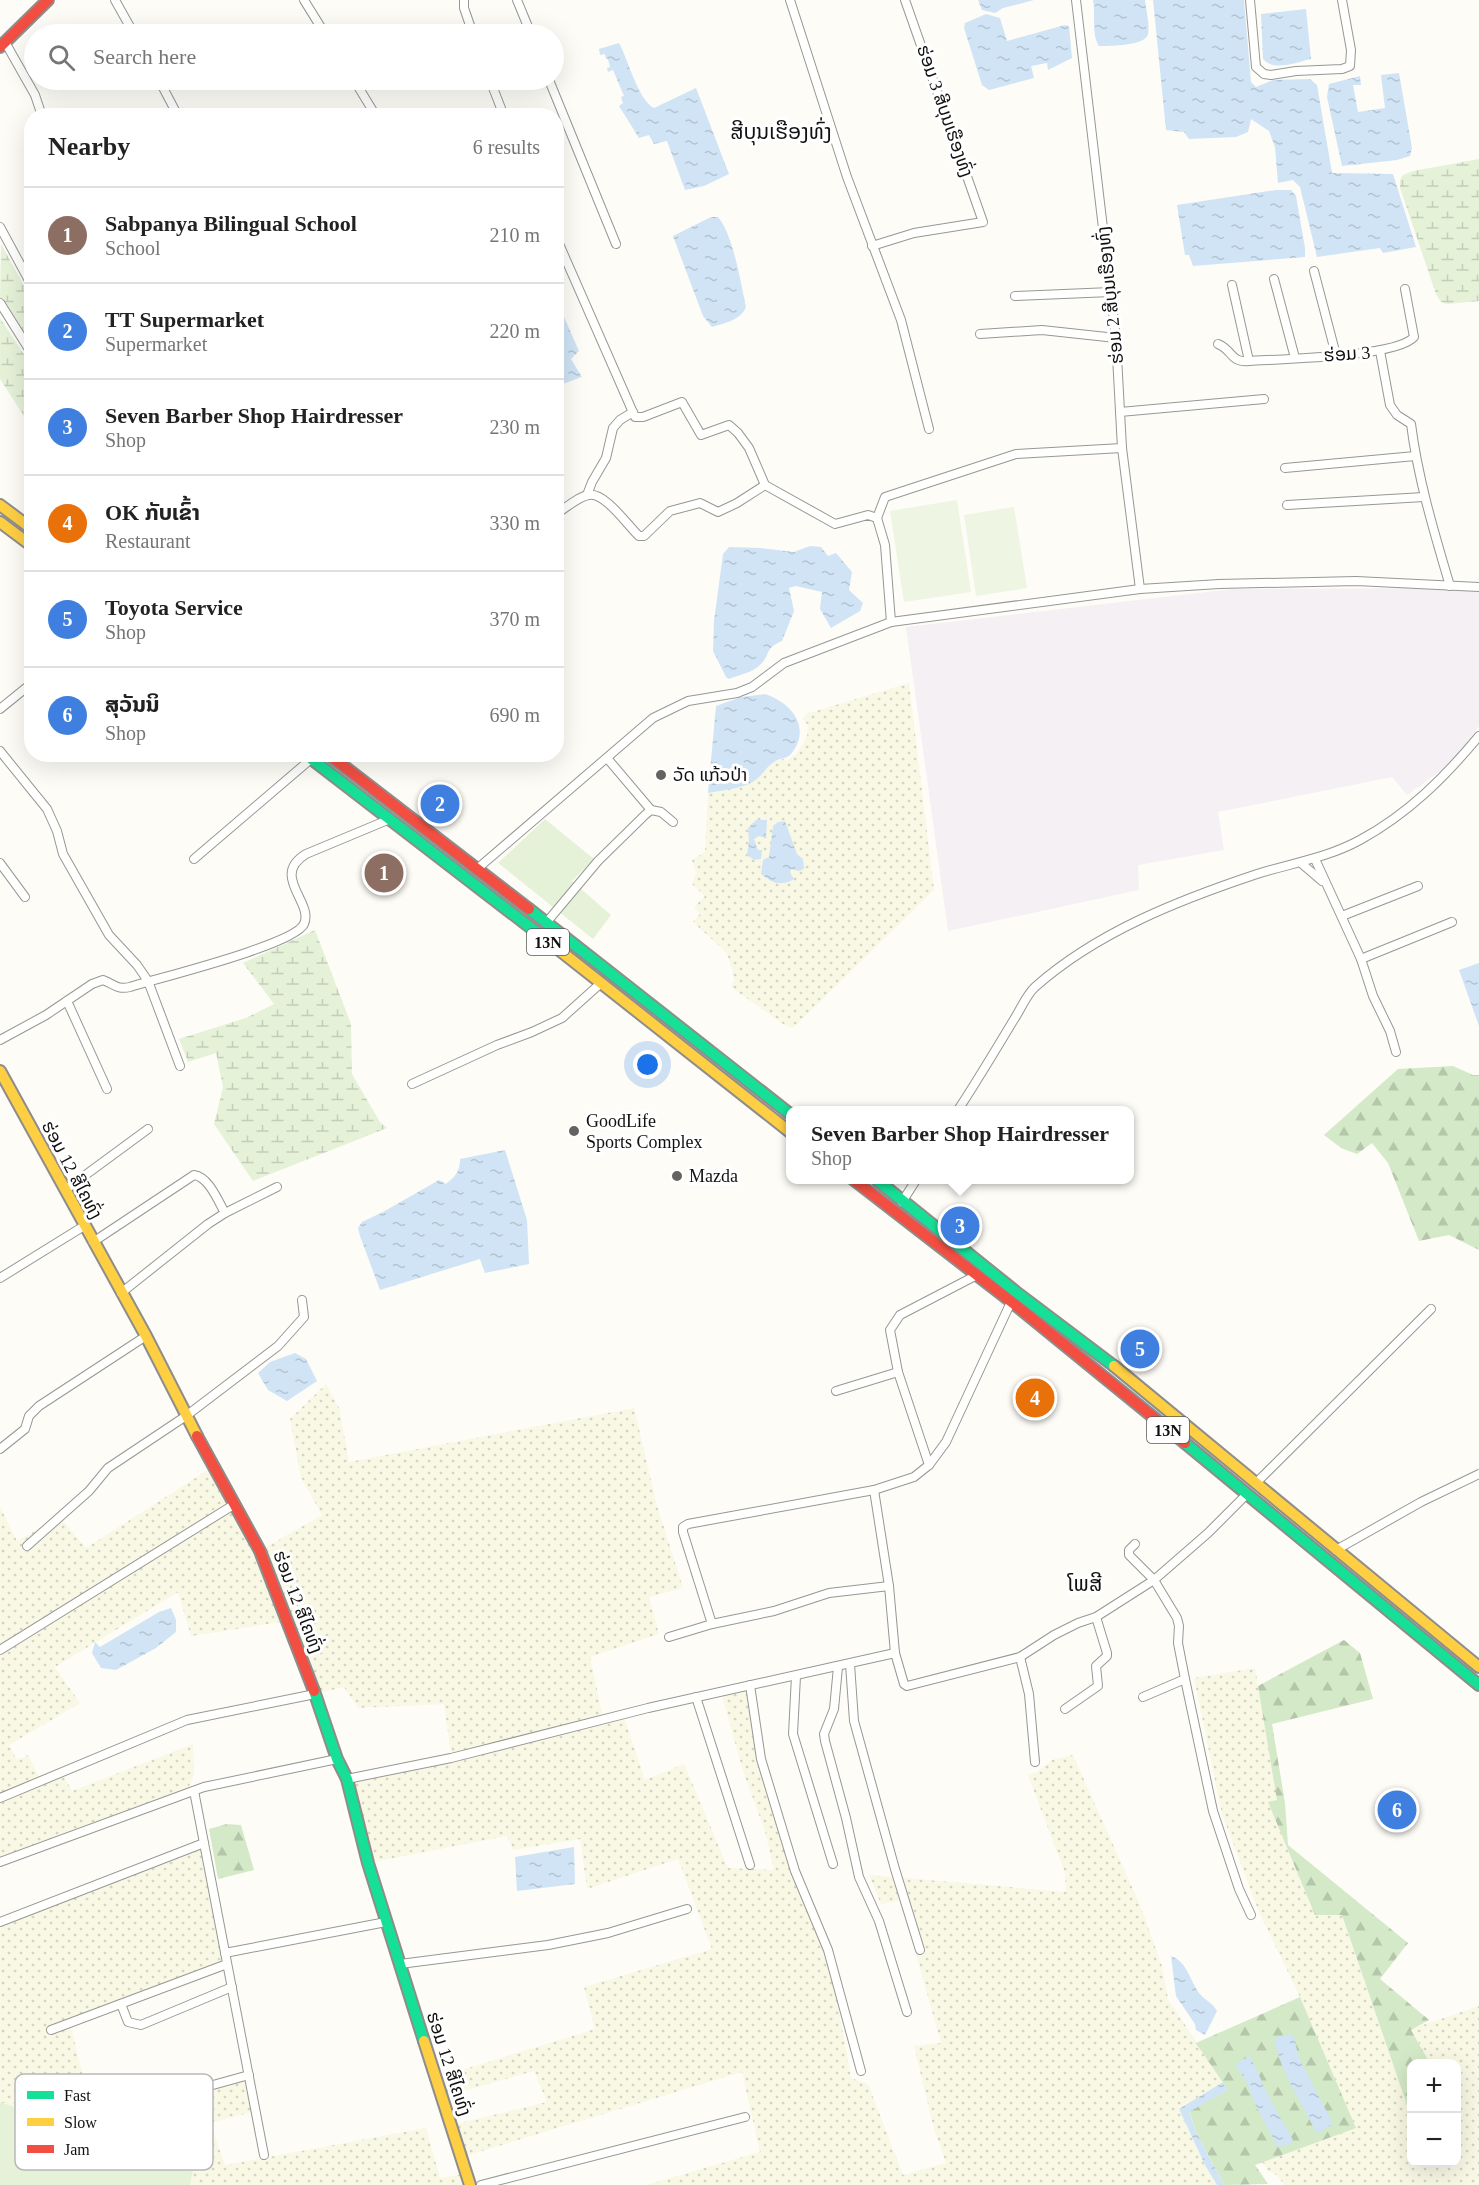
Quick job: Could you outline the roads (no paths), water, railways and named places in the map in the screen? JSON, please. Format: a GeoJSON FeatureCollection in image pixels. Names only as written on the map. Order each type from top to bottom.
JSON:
{"type":"FeatureCollection","features":[{"type":"Feature","properties":{"kind":"main road"},"geometry":{"type":"LineString","coordinates":[[2,44],[43,2]]}},
{"type":"Feature","properties":{"kind":"main road"},"geometry":{"type":"LineString","coordinates":[[0,505],[24,523]]}},
{"type":"Feature","properties":{"kind":"main road"},"geometry":{"type":"LineString","coordinates":[[0,522],[24,540]]}},
{"type":"Feature","properties":{"kind":"main road","name":"13N"},"geometry":{"type":"LineString","coordinates":[[318,762],[786,1129]]}},
{"type":"Feature","properties":{"kind":"main road","name":"13N"},"geometry":{"type":"LineString","coordinates":[[338,762],[786,1111]]}},
{"type":"Feature","properties":{"kind":"main road","name":"ຮ່ອມ 12 ສີໄຄທົ່ງ"},"geometry":{"type":"LineString","coordinates":[[0,1071],[146,1336],[186,1416],[260,1551],[337,1758],[347,1779],[368,1863],[470,2185]]}},
{"type":"Feature","properties":{"kind":"main road","name":"13N"},"geometry":{"type":"LineString","coordinates":[[861,1184],[1011,1302],[1479,1685]]}},
{"type":"Feature","properties":{"kind":"main road","name":"13N"},"geometry":{"type":"LineString","coordinates":[[884,1184],[1016,1292],[1094,1350],[1479,1668]]}},
{"type":"Feature","properties":{"kind":"main road"},"geometry":{"type":"LineString","coordinates":[[1186,1444],[1195,1433]]}},
{"type":"Feature","properties":{"kind":"street"},"geometry":{"type":"LineString","coordinates":[[115,0],[128,24]]}},
{"type":"Feature","properties":{"kind":"street"},"geometry":{"type":"LineString","coordinates":[[304,0],[320,24]]}},
{"type":"Feature","properties":{"kind":"street"},"geometry":{"type":"LineString","coordinates":[[464,0],[470,24]]}},
{"type":"Feature","properties":{"kind":"street"},"geometry":{"type":"LineString","coordinates":[[517,0],[527,24]]}},
{"type":"Feature","properties":{"kind":"street"},"geometry":{"type":"LineString","coordinates":[[790,0],[847,177],[901,320],[929,429]]}},
{"type":"Feature","properties":{"kind":"street","name":"ຮ່ອມ 3 ສີບຸນເຮືອງທົ່ງ"},"geometry":{"type":"LineString","coordinates":[[872,246],[914,233],[983,222],[905,0]]}},
{"type":"Feature","properties":{"kind":"street","name":"ຮ່ອມ 2 ສີບຸນເຮືອງທົ່ງ"},"geometry":{"type":"LineString","coordinates":[[1076,0],[1116,338],[1122,448],[1140,590]]}},
{"type":"Feature","properties":{"kind":"street"},"geometry":{"type":"LineString","coordinates":[[1250,0],[1256,67],[1264,74],[1271,75],[1296,71],[1342,69],[1350,66],[1351,50],[1342,0]]}},
{"type":"Feature","properties":{"kind":"street"},"geometry":{"type":"LineString","coordinates":[[2,44],[24,79]]}},
{"type":"Feature","properties":{"kind":"street"},"geometry":{"type":"LineString","coordinates":[[31,90],[39,108]]}},
{"type":"Feature","properties":{"kind":"street"},"geometry":{"type":"LineString","coordinates":[[164,90],[174,108]]}},
{"type":"Feature","properties":{"kind":"street"},"geometry":{"type":"LineString","coordinates":[[360,90],[371,108]]}},
{"type":"Feature","properties":{"kind":"street"},"geometry":{"type":"LineString","coordinates":[[494,90],[501,108]]}},
{"type":"Feature","properties":{"kind":"street"},"geometry":{"type":"LineString","coordinates":[[553,90],[560,108]]}},
{"type":"Feature","properties":{"kind":"street"},"geometry":{"type":"LineString","coordinates":[[564,117],[616,244]]}},
{"type":"Feature","properties":{"kind":"street"},"geometry":{"type":"LineString","coordinates":[[0,227],[24,271]]}},
{"type":"Feature","properties":{"kind":"street"},"geometry":{"type":"LineString","coordinates":[[564,255],[635,417],[643,417],[682,402],[701,435],[729,424],[748,448],[765,485],[835,524],[868,515],[877,518]]}},
{"type":"Feature","properties":{"kind":"street"},"geometry":{"type":"LineString","coordinates":[[1314,271],[1336,355]]}},
{"type":"Feature","properties":{"kind":"street"},"geometry":{"type":"LineString","coordinates":[[1274,279],[1295,358]]}},
{"type":"Feature","properties":{"kind":"street"},"geometry":{"type":"LineString","coordinates":[[1218,344],[1226,347],[1234,359],[1240,362],[1249,361],[1233,285]]}},
{"type":"Feature","properties":{"kind":"street"},"geometry":{"type":"LineString","coordinates":[[1380,351],[1406,344],[1414,337],[1405,289]]}},
{"type":"Feature","properties":{"kind":"street"},"geometry":{"type":"LineString","coordinates":[[1015,296],[1110,292]]}},
{"type":"Feature","properties":{"kind":"street"},"geometry":{"type":"LineString","coordinates":[[0,303],[24,341]]}},
{"type":"Feature","properties":{"kind":"street"},"geometry":{"type":"LineString","coordinates":[[980,334],[1042,330],[1116,338]]}},
{"type":"Feature","properties":{"kind":"street","name":"ຮ່ອມ 3"},"geometry":{"type":"LineString","coordinates":[[1249,361],[1380,351],[1390,405],[1397,415],[1411,424],[1424,497],[1450,586]]}},
{"type":"Feature","properties":{"kind":"street"},"geometry":{"type":"LineString","coordinates":[[1120,412],[1264,399]]}},
{"type":"Feature","properties":{"kind":"street"},"geometry":{"type":"LineString","coordinates":[[587,495],[591,482],[606,458],[614,428],[620,420],[633,412]]}},
{"type":"Feature","properties":{"kind":"street"},"geometry":{"type":"LineString","coordinates":[[891,622],[885,545],[877,518],[885,497],[1016,454],[1122,448]]}},
{"type":"Feature","properties":{"kind":"street"},"geometry":{"type":"LineString","coordinates":[[1285,468],[1415,456]]}},
{"type":"Feature","properties":{"kind":"street"},"geometry":{"type":"LineString","coordinates":[[564,509],[587,495],[597,495],[605,500],[639,536],[644,536],[670,511],[700,503],[718,512],[765,485]]}},
{"type":"Feature","properties":{"kind":"street"},"geometry":{"type":"LineString","coordinates":[[1287,505],[1424,497]]}},
{"type":"Feature","properties":{"kind":"street"},"geometry":{"type":"LineString","coordinates":[[477,869],[653,718],[688,701],[736,693],[752,687],[784,663],[891,622],[1140,590],[1219,584],[1356,580],[1479,587]]}},
{"type":"Feature","properties":{"kind":"street"},"geometry":{"type":"LineString","coordinates":[[0,709],[24,690]]}},
{"type":"Feature","properties":{"kind":"street"},"geometry":{"type":"LineString","coordinates":[[960,1106],[1033,989],[1073,958],[1129,926],[1188,898],[1260,873],[1315,859],[1359,841],[1427,793],[1479,736]]}},
{"type":"Feature","properties":{"kind":"street"},"geometry":{"type":"LineString","coordinates":[[0,750],[47,809],[57,831],[63,854],[109,935],[138,965],[148,981],[180,1066]]}},
{"type":"Feature","properties":{"kind":"street"},"geometry":{"type":"LineString","coordinates":[[607,758],[651,810],[661,812],[672,822]]}},
{"type":"Feature","properties":{"kind":"street"},"geometry":{"type":"LineString","coordinates":[[194,859],[308,762]]}},
{"type":"Feature","properties":{"kind":"street"},"geometry":{"type":"LineString","coordinates":[[546,923],[598,861],[651,810]]}},
{"type":"Feature","properties":{"kind":"street"},"geometry":{"type":"LineString","coordinates":[[0,1040],[92,984],[103,980],[121,989],[263,947],[298,930],[304,925],[305,916],[292,878],[292,866],[296,860],[390,819]]}},
{"type":"Feature","properties":{"kind":"street"},"geometry":{"type":"LineString","coordinates":[[1315,859],[1361,959],[1396,1052]]}},
{"type":"Feature","properties":{"kind":"street"},"geometry":{"type":"LineString","coordinates":[[0,863],[25,897]]}},
{"type":"Feature","properties":{"kind":"street"},"geometry":{"type":"LineString","coordinates":[[1301,863],[1325,884]]}},
{"type":"Feature","properties":{"kind":"street"},"geometry":{"type":"LineString","coordinates":[[1342,916],[1418,886]]}},
{"type":"Feature","properties":{"kind":"street"},"geometry":{"type":"LineString","coordinates":[[1361,959],[1452,922]]}},
{"type":"Feature","properties":{"kind":"street"},"geometry":{"type":"LineString","coordinates":[[412,1084],[562,1018],[601,983]]}},
{"type":"Feature","properties":{"kind":"street"},"geometry":{"type":"LineString","coordinates":[[67,1001],[107,1089]]}},
{"type":"Feature","properties":{"kind":"street"},"geometry":{"type":"LineString","coordinates":[[64,1190],[148,1129]]}},
{"type":"Feature","properties":{"kind":"street"},"geometry":{"type":"LineString","coordinates":[[93,1242],[194,1175],[199,1175],[205,1180],[225,1213]]}},
{"type":"Feature","properties":{"kind":"street"},"geometry":{"type":"LineString","coordinates":[[895,1210],[913,1184]]}},
{"type":"Feature","properties":{"kind":"street"},"geometry":{"type":"LineString","coordinates":[[121,1293],[208,1224],[277,1187]]}},
{"type":"Feature","properties":{"kind":"street"},"geometry":{"type":"LineString","coordinates":[[0,1278],[84,1226]]}},
{"type":"Feature","properties":{"kind":"street"},"geometry":{"type":"LineString","coordinates":[[929,1465],[897,1372],[890,1329],[900,1315],[977,1275]]}},
{"type":"Feature","properties":{"kind":"street"},"geometry":{"type":"LineString","coordinates":[[27,1546],[89,1491],[108,1468],[186,1416],[289,1336],[304,1317],[302,1300]]}},
{"type":"Feature","properties":{"kind":"street"},"geometry":{"type":"LineString","coordinates":[[712,1624],[683,1532],[684,1527],[688,1524],[874,1490],[915,1477],[929,1465],[946,1442],[1011,1302]]}},
{"type":"Feature","properties":{"kind":"street"},"geometry":{"type":"LineString","coordinates":[[1256,1483],[1431,1309]]}},
{"type":"Feature","properties":{"kind":"street"},"geometry":{"type":"LineString","coordinates":[[0,1449],[25,1429],[30,1416],[39,1406],[146,1336]]}},
{"type":"Feature","properties":{"kind":"street"},"geometry":{"type":"LineString","coordinates":[[836,1391],[897,1372]]}},
{"type":"Feature","properties":{"kind":"street"},"geometry":{"type":"LineString","coordinates":[[1336,1550],[1421,1502],[1479,1474]]}},
{"type":"Feature","properties":{"kind":"street"},"geometry":{"type":"LineString","coordinates":[[874,1490],[889,1586],[895,1653],[904,1684],[910,1687],[1020,1657],[1054,1635],[1096,1617],[1154,1580],[1208,1533],[1247,1494]]}},
{"type":"Feature","properties":{"kind":"street"},"geometry":{"type":"LineString","coordinates":[[0,1650],[235,1504]]}},
{"type":"Feature","properties":{"kind":"street"},"geometry":{"type":"LineString","coordinates":[[1135,1544],[1129,1551],[1129,1555],[1154,1580],[1177,1618],[1178,1643],[1213,1810],[1239,1889],[1251,1915]]}},
{"type":"Feature","properties":{"kind":"street"},"geometry":{"type":"LineString","coordinates":[[669,1637],[712,1624],[774,1611],[829,1593],[889,1586]]}},
{"type":"Feature","properties":{"kind":"street"},"geometry":{"type":"LineString","coordinates":[[1065,1709],[1098,1686],[1096,1666],[1107,1656],[1107,1653],[1096,1617]]}},
{"type":"Feature","properties":{"kind":"street"},"geometry":{"type":"LineString","coordinates":[[347,1779],[451,1758],[696,1697],[895,1653]]}},
{"type":"Feature","properties":{"kind":"street"},"geometry":{"type":"LineString","coordinates":[[1020,1657],[1029,1694],[1035,1761]]}},
{"type":"Feature","properties":{"kind":"street"},"geometry":{"type":"LineString","coordinates":[[850,1664],[854,1721],[920,1950]]}},
{"type":"Feature","properties":{"kind":"street"},"geometry":{"type":"LineString","coordinates":[[838,1666],[834,1709],[824,1734],[825,1741],[859,1877],[879,1921],[907,2012]]}},
{"type":"Feature","properties":{"kind":"street"},"geometry":{"type":"LineString","coordinates":[[796,1676],[793,1734],[833,1864]]}},
{"type":"Feature","properties":{"kind":"street"},"geometry":{"type":"LineString","coordinates":[[1143,1697],[1185,1679]]}},
{"type":"Feature","properties":{"kind":"street"},"geometry":{"type":"LineString","coordinates":[[750,1685],[761,1759],[795,1871],[828,1950],[861,2071]]}},
{"type":"Feature","properties":{"kind":"street"},"geometry":{"type":"LineString","coordinates":[[0,1798],[187,1720],[315,1694]]}},
{"type":"Feature","properties":{"kind":"street"},"geometry":{"type":"LineString","coordinates":[[696,1697],[750,1865]]}},
{"type":"Feature","properties":{"kind":"street"},"geometry":{"type":"LineString","coordinates":[[0,1862],[204,1787],[337,1758]]}},
{"type":"Feature","properties":{"kind":"street"},"geometry":{"type":"LineString","coordinates":[[194,1791],[264,2155]]}},
{"type":"Feature","properties":{"kind":"street"},"geometry":{"type":"LineString","coordinates":[[0,1922],[204,1843]]}},
{"type":"Feature","properties":{"kind":"street"},"geometry":{"type":"LineString","coordinates":[[400,1964],[588,1937],[687,1909]]}},
{"type":"Feature","properties":{"kind":"street"},"geometry":{"type":"LineString","coordinates":[[225,1953],[386,1922]]}},
{"type":"Feature","properties":{"kind":"street"},"geometry":{"type":"LineString","coordinates":[[51,2030],[227,1964]]}},
{"type":"Feature","properties":{"kind":"street"},"geometry":{"type":"LineString","coordinates":[[121,2004],[128,2022],[141,2025],[232,1988]]}},
{"type":"Feature","properties":{"kind":"street"},"geometry":{"type":"LineString","coordinates":[[213,2085],[249,2075]]}},
{"type":"Feature","properties":{"kind":"street"},"geometry":{"type":"LineString","coordinates":[[481,2185],[745,2117]]}},
{"type":"Feature","properties":{"kind":"water"},"geometry":{"type":"Polygon","coordinates":[[[978,0],[1034,0],[1003,8],[995,13],[982,10],[978,0]]]}},
{"type":"Feature","properties":{"kind":"water"},"geometry":{"type":"Polygon","coordinates":[[[1093,0],[1145,0],[1149,26],[1146,38],[1135,43],[1099,46],[1095,35],[1093,0]]]}},
{"type":"Feature","properties":{"kind":"water"},"geometry":{"type":"Polygon","coordinates":[[[1153,0],[1244,0],[1251,82],[1256,87],[1273,80],[1310,79],[1317,85],[1332,173],[1393,174],[1416,247],[1383,253],[1380,248],[1317,257],[1300,187],[1293,180],[1278,183],[1275,147],[1269,131],[1251,119],[1248,132],[1236,137],[1189,139],[1184,132],[1166,130],[1153,0]]]}},
{"type":"Feature","properties":{"kind":"water"},"geometry":{"type":"Polygon","coordinates":[[[1306,9],[1311,59],[1279,66],[1268,63],[1263,59],[1261,14],[1306,9]]]}},
{"type":"Feature","properties":{"kind":"water"},"geometry":{"type":"Polygon","coordinates":[[[986,14],[1000,18],[1007,41],[1065,25],[1069,26],[1072,58],[1048,70],[1047,63],[1031,66],[1034,78],[989,90],[982,85],[964,28],[965,23],[986,14]]]}},
{"type":"Feature","properties":{"kind":"water"},"geometry":{"type":"Polygon","coordinates":[[[619,43],[638,88],[648,104],[654,108],[696,88],[729,174],[704,186],[685,190],[667,141],[654,144],[649,135],[639,138],[619,106],[623,103],[621,97],[624,96],[613,70],[608,72],[607,68],[610,67],[608,59],[605,54],[600,55],[599,49],[619,43]]]}},
{"type":"Feature","properties":{"kind":"water"},"geometry":{"type":"Polygon","coordinates":[[[1399,73],[1412,148],[1410,156],[1397,160],[1342,166],[1327,97],[1329,84],[1360,76],[1361,85],[1353,85],[1358,112],[1385,108],[1381,75],[1399,73]]]}},
{"type":"Feature","properties":{"kind":"water"},"geometry":{"type":"Polygon","coordinates":[[[1276,190],[1291,190],[1296,196],[1305,257],[1193,266],[1189,255],[1185,255],[1177,205],[1276,190]]]}},
{"type":"Feature","properties":{"kind":"water"},"geometry":{"type":"Polygon","coordinates":[[[711,217],[718,217],[728,235],[746,307],[736,318],[712,327],[703,316],[673,236],[711,217]]]}},
{"type":"Feature","properties":{"kind":"water"},"geometry":{"type":"Polygon","coordinates":[[[564,317],[579,351],[571,359],[582,377],[564,383],[564,317]]]}},
{"type":"Feature","properties":{"kind":"water"},"geometry":{"type":"Polygon","coordinates":[[[810,546],[821,547],[828,556],[836,553],[852,572],[849,590],[863,603],[860,611],[831,628],[820,609],[822,592],[796,586],[789,588],[794,611],[782,641],[770,649],[757,668],[729,679],[713,651],[714,621],[723,554],[729,547],[794,552],[810,546]]]}},
{"type":"Feature","properties":{"kind":"water"},"geometry":{"type":"Polygon","coordinates":[[[765,694],[775,698],[791,710],[799,726],[800,735],[797,744],[789,756],[774,762],[749,784],[708,793],[716,706],[741,697],[765,694]]]}},
{"type":"Feature","properties":{"kind":"water"},"geometry":{"type":"Polygon","coordinates":[[[756,820],[767,820],[766,838],[759,836],[754,839],[758,850],[762,850],[761,859],[754,860],[747,855],[748,828],[756,820]]]}},
{"type":"Feature","properties":{"kind":"water"},"geometry":{"type":"Polygon","coordinates":[[[785,821],[797,854],[803,859],[804,869],[799,871],[791,869],[790,873],[794,879],[781,883],[773,882],[761,874],[763,860],[769,857],[773,826],[785,821]]]}},
{"type":"Feature","properties":{"kind":"water"},"geometry":{"type":"Polygon","coordinates":[[[1479,963],[1479,1026],[1459,970],[1479,963]]]}},
{"type":"Feature","properties":{"kind":"water"},"geometry":{"type":"Polygon","coordinates":[[[505,1150],[527,1220],[529,1264],[485,1273],[480,1259],[380,1290],[360,1236],[358,1228],[362,1222],[439,1180],[446,1184],[457,1173],[460,1159],[505,1150]]]}},
{"type":"Feature","properties":{"kind":"water"},"geometry":{"type":"Polygon","coordinates":[[[295,1353],[306,1359],[317,1381],[287,1401],[268,1390],[258,1373],[270,1362],[295,1353]]]}},
{"type":"Feature","properties":{"kind":"water"},"geometry":{"type":"Polygon","coordinates":[[[171,1608],[176,1620],[176,1632],[156,1648],[116,1670],[101,1668],[92,1653],[95,1642],[100,1647],[159,1612],[171,1608]]]}},
{"type":"Feature","properties":{"kind":"water"},"geometry":{"type":"Polygon","coordinates":[[[574,1847],[575,1884],[517,1891],[515,1857],[574,1847]]]}},
{"type":"Feature","properties":{"kind":"water"},"geometry":{"type":"Polygon","coordinates":[[[1171,1956],[1185,1967],[1200,1994],[1217,2011],[1205,2035],[1196,2030],[1195,2024],[1176,1996],[1171,1956]]]}},
{"type":"Feature","properties":{"kind":"water"},"geometry":{"type":"Polygon","coordinates":[[[1291,2034],[1295,2040],[1298,2056],[1333,2124],[1317,2134],[1286,2074],[1277,2050],[1275,2038],[1291,2034]]]}},
{"type":"Feature","properties":{"kind":"water"},"geometry":{"type":"Polygon","coordinates":[[[1250,2056],[1271,2101],[1293,2140],[1289,2144],[1278,2147],[1257,2108],[1246,2081],[1235,2064],[1250,2056]]]}},
{"type":"Feature","properties":{"kind":"water"},"geometry":{"type":"Polygon","coordinates":[[[1223,2082],[1228,2090],[1189,2112],[1196,2132],[1224,2185],[1217,2185],[1179,2109],[1223,2082]]]}},
{"type":"Feature","properties":{"kind":"place","name":"ວັດ ແກ້ວປ່າ"},"geometry":{"type":"Point","coordinates":[661,775]}},
{"type":"Feature","properties":{"kind":"place","name":"TT Supermarket"},"geometry":{"type":"Point","coordinates":[440,804]}},
{"type":"Feature","properties":{"kind":"place","name":"Sabpanya Bilingual School"},"geometry":{"type":"Point","coordinates":[384,873]}},
{"type":"Feature","properties":{"kind":"place","name":"GoodLife Sports Complex"},"geometry":{"type":"Point","coordinates":[574,1131]}},
{"type":"Feature","properties":{"kind":"place","name":"Mazda"},"geometry":{"type":"Point","coordinates":[677,1176]}},
{"type":"Feature","properties":{"kind":"place","name":"Seven Barber Shop Hairdresser"},"geometry":{"type":"Point","coordinates":[960,1226]}},
{"type":"Feature","properties":{"kind":"place","name":"Toyota Service"},"geometry":{"type":"Point","coordinates":[1140,1349]}},
{"type":"Feature","properties":{"kind":"place","name":"OK ກັບເຂົ້າ"},"geometry":{"type":"Point","coordinates":[1035,1398]}},
{"type":"Feature","properties":{"kind":"place","name":"ສຸວັນນິ"},"geometry":{"type":"Point","coordinates":[1397,1810]}},
{"type":"Feature","properties":{"kind":"district","name":"ສີບຸນເຮືອງທົ່ງ"},"geometry":{"type":"Point","coordinates":[781,132]}},
{"type":"Feature","properties":{"kind":"district","name":"ໂພສີ"},"geometry":{"type":"Point","coordinates":[1085,1584]}}]}
